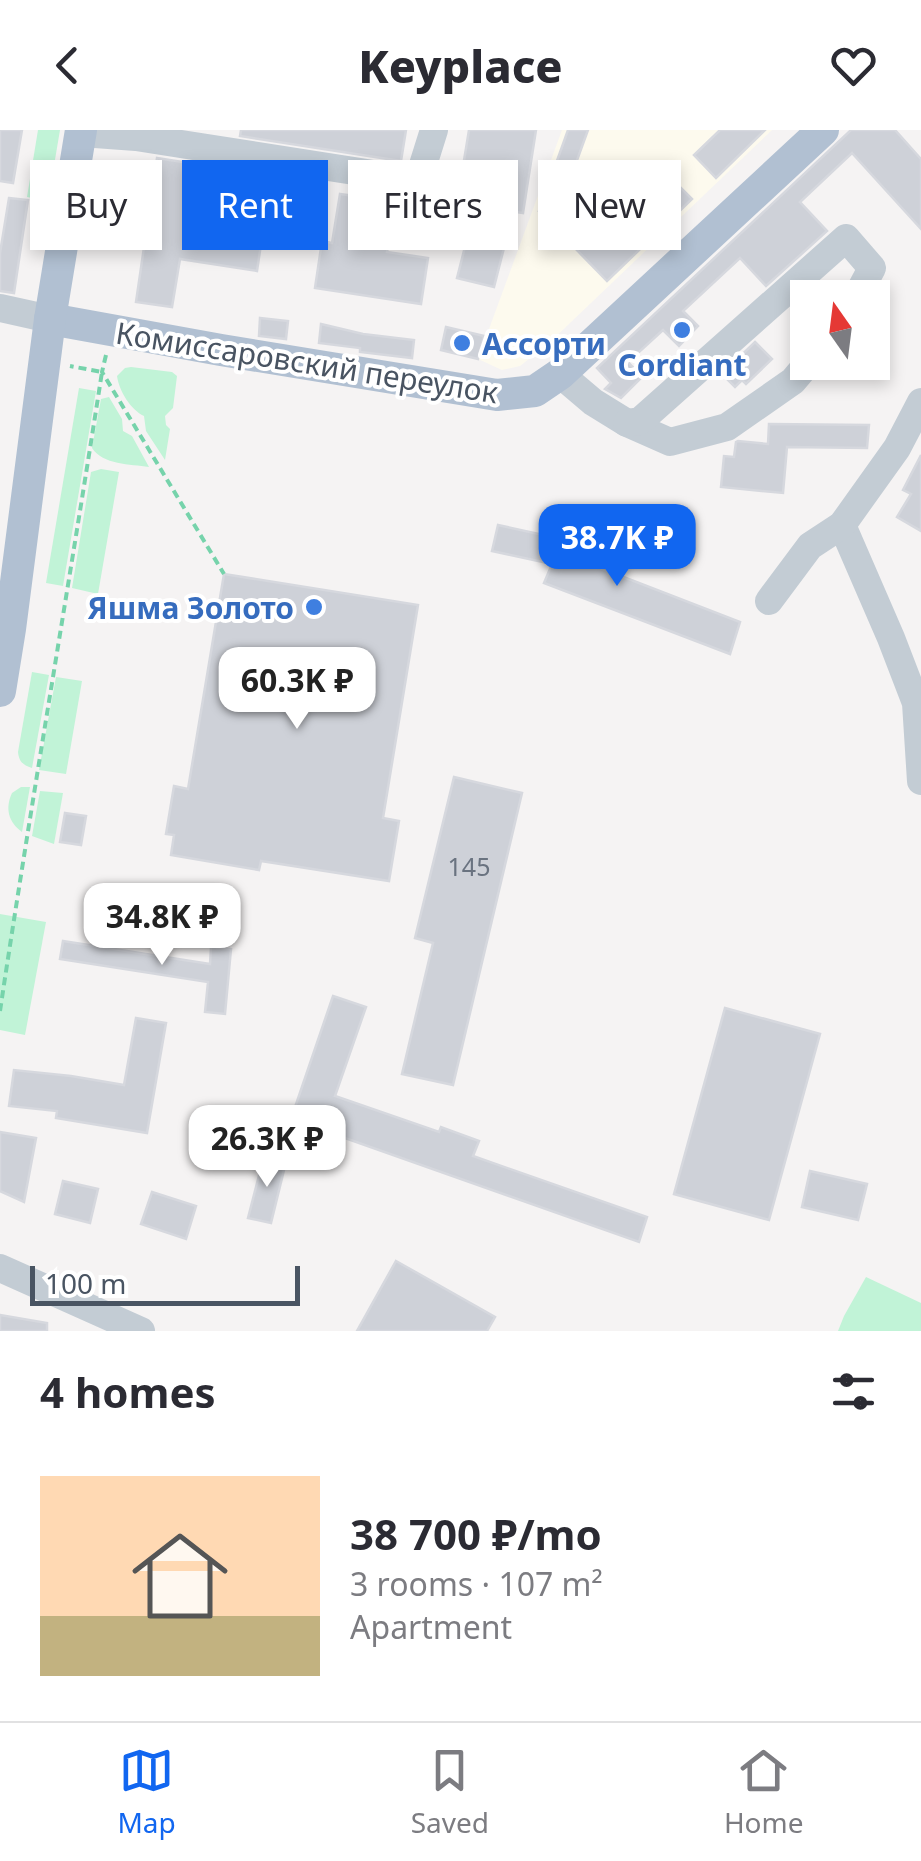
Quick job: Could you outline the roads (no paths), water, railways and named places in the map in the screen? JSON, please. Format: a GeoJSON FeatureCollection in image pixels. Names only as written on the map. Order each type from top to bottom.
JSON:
{"type":"FeatureCollection","features":[{"type":"Feature","properties":{"kind":"main road","name":"Комиссаровский переулок"},"geometry":{"type":"LineString","coordinates":[[50,318],[498,395],[535,391],[560,374],[823,130]]}},
{"type":"Feature","properties":{"kind":"main road"},"geometry":{"type":"LineString","coordinates":[[0,691],[5,628],[81,132]]}},
{"type":"Feature","properties":{"kind":"street"},"geometry":{"type":"LineString","coordinates":[[81,132],[136,134],[418,182],[434,130]]}},
{"type":"Feature","properties":{"kind":"street"},"geometry":{"type":"LineString","coordinates":[[799,280],[846,238],[872,268],[866,280]]}},
{"type":"Feature","properties":{"kind":"street"},"geometry":{"type":"LineString","coordinates":[[627,423],[640,421],[790,288]]}},
{"type":"Feature","properties":{"kind":"street"},"geometry":{"type":"LineString","coordinates":[[0,308],[50,318]]}},
{"type":"Feature","properties":{"kind":"street"},"geometry":{"type":"LineString","coordinates":[[560,374],[593,402],[670,442],[727,427],[794,380]]}},
{"type":"Feature","properties":{"kind":"street"},"geometry":{"type":"LineString","coordinates":[[769,601],[810,546],[842,525],[896,448],[921,402]]}},
{"type":"Feature","properties":{"kind":"street"},"geometry":{"type":"LineString","coordinates":[[842,525],[916,703],[921,781]]}},
{"type":"Feature","properties":{"kind":"street"},"geometry":{"type":"LineString","coordinates":[[0,1268],[141,1331]]}},
{"type":"Feature","properties":{"kind":"place","name":"Cordiant"},"geometry":{"type":"Point","coordinates":[682,330]}},
{"type":"Feature","properties":{"kind":"place","name":"Ассорти"},"geometry":{"type":"Point","coordinates":[462,343]}},
{"type":"Feature","properties":{"kind":"place","name":"Яшма Золото"},"geometry":{"type":"Point","coordinates":[314,607]}}]}
